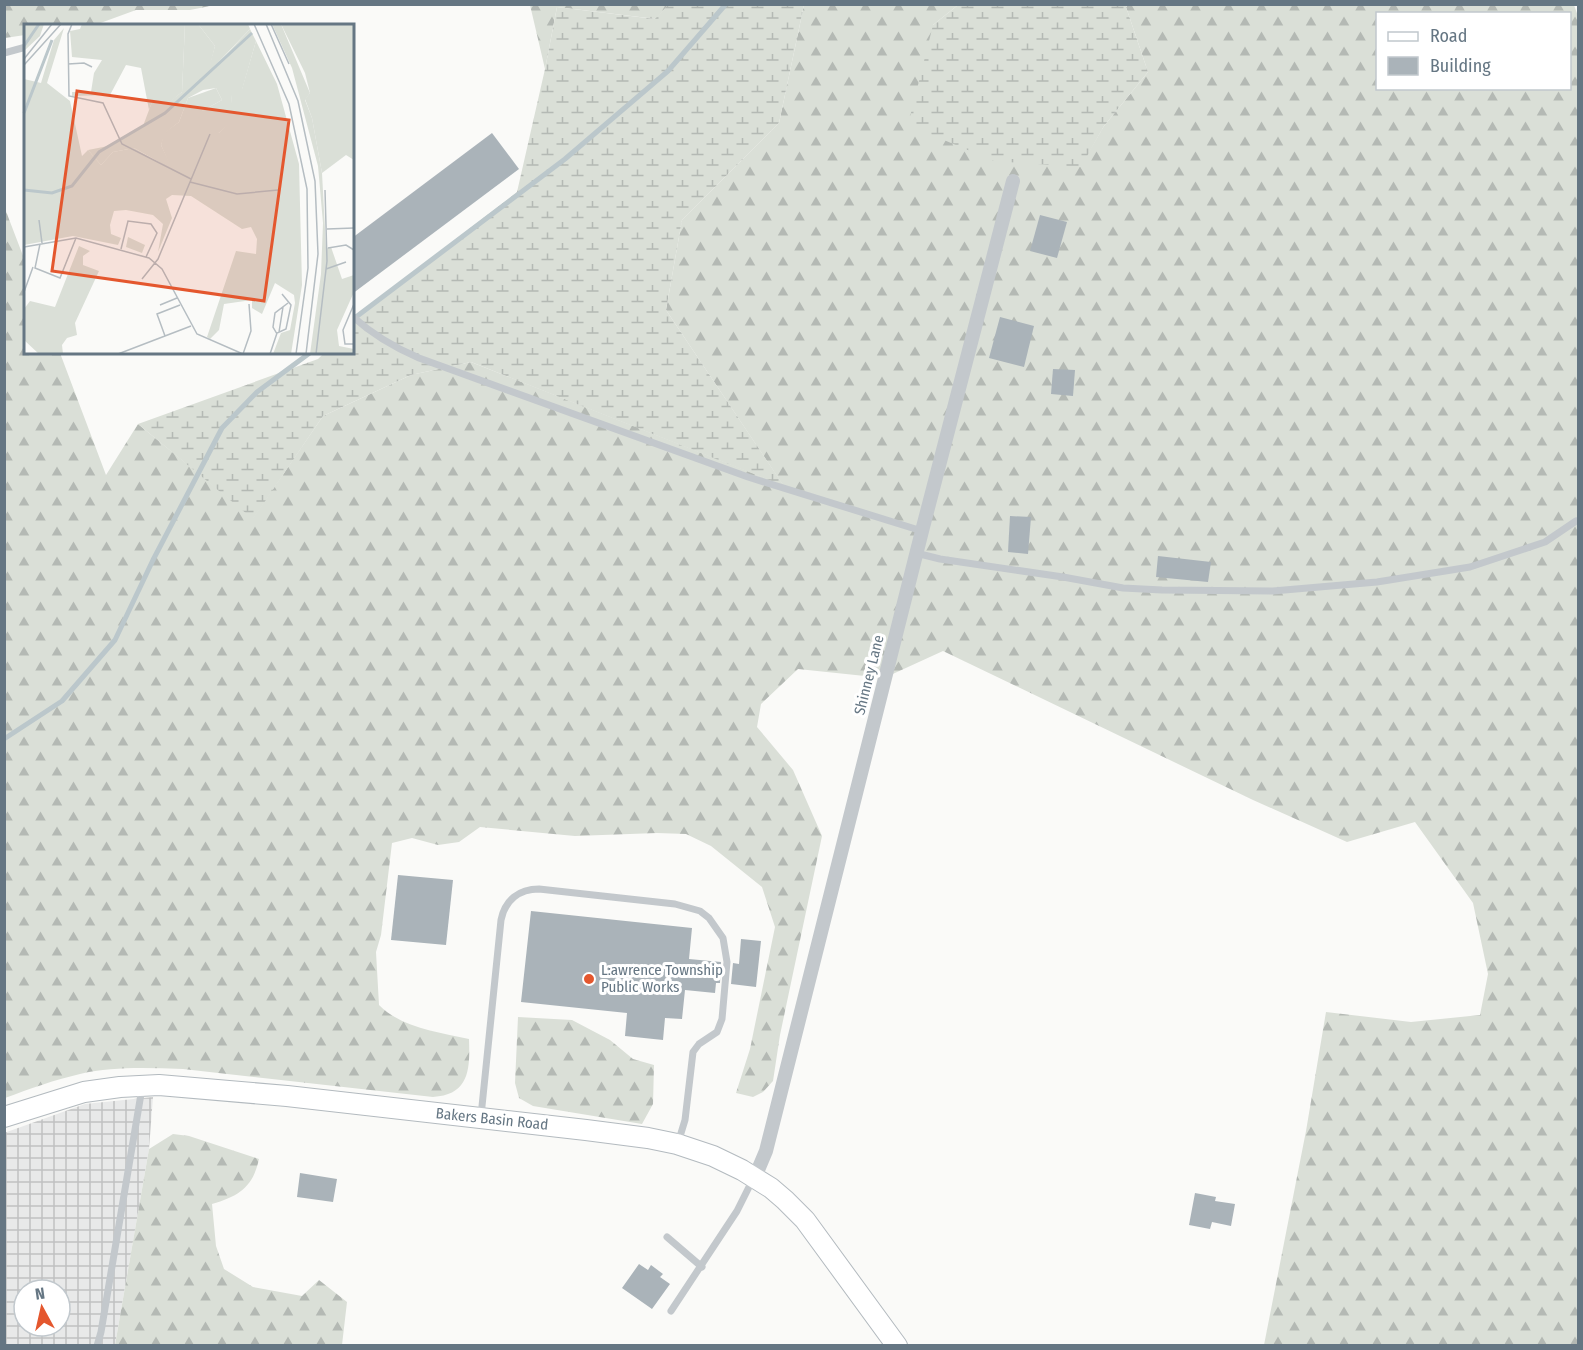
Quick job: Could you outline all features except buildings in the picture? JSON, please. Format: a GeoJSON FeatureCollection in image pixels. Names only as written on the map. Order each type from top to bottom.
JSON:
{"type":"FeatureCollection","features":[{"type":"Feature","properties":{"kind":"main road","name":"Bakers Basin Road"},"geometry":{"type":"LineString","coordinates":[[4,1117],[84,1092],[142,1085],[179,1086],[481,1118],[648,1138],[677,1144],[714,1156],[771,1188],[805,1220],[897,1346]]}},
{"type":"Feature","properties":{"kind":"street","name":"Shinney Lane"},"geometry":{"type":"LineString","coordinates":[[755,1177],[769,1139],[916,553],[1013,181]]}},
{"type":"Feature","properties":{"kind":"lane"},"geometry":{"type":"LineString","coordinates":[[4,53],[24,48]]}},
{"type":"Feature","properties":{"kind":"lane"},"geometry":{"type":"LineString","coordinates":[[354,318],[384,342],[419,358],[748,477],[922,531]]}},
{"type":"Feature","properties":{"kind":"lane"},"geometry":{"type":"LineString","coordinates":[[916,553],[940,559],[1123,588],[1273,591],[1377,582],[1470,567],[1545,542],[1576,521]]}},
{"type":"Feature","properties":{"kind":"lane"},"geometry":{"type":"LineString","coordinates":[[481,1118],[501,920],[508,903],[522,892],[539,889],[675,904],[700,911],[709,918],[723,938],[728,962],[722,1019],[717,1032],[699,1044],[693,1052],[685,1120],[677,1144]]}},
{"type":"Feature","properties":{"kind":"lane"},"geometry":{"type":"LineString","coordinates":[[97,1346],[142,1085]]}},
{"type":"Feature","properties":{"kind":"lane"},"geometry":{"type":"LineString","coordinates":[[671,1311],[702,1267],[755,1177]]}},
{"type":"Feature","properties":{"kind":"lane"},"geometry":{"type":"LineString","coordinates":[[667,1237],[702,1267]]}},
{"type":"Feature","properties":{"kind":"shaded area"},"geometry":{"type":"Polygon","coordinates":[[[153,1097],[149,1149],[115,1345],[5,1345],[4,1133],[85,1104],[153,1097]]]}},
{"type":"Feature","properties":{"kind":"green space"},"geometry":{"type":"Polygon","coordinates":[[[11,4],[215,5],[190,10],[136,10],[98,24],[24,24],[24,35],[5,38],[5,6],[11,4]]]}},
{"type":"Feature","properties":{"kind":"green space"},"geometry":{"type":"Polygon","coordinates":[[[530,5],[668,5],[656,19],[557,7],[545,69],[530,5]]]}},
{"type":"Feature","properties":{"kind":"green space"},"geometry":{"type":"Polygon","coordinates":[[[668,5],[804,5],[779,123],[682,220],[666,310],[784,486],[471,362],[411,375],[323,416],[253,519],[138,424],[318,359],[323,354],[354,354],[354,322],[364,310],[517,192],[557,7],[655,19],[668,5]]]}},
{"type":"Feature","properties":{"kind":"green space"},"geometry":{"type":"Polygon","coordinates":[[[804,5],[958,5],[933,25],[1080,167],[1104,126],[1148,72],[1126,7],[1128,5],[1574,5],[1578,16],[1578,1345],[1264,1345],[1306,1131],[1326,1012],[1411,1022],[1480,1015],[1488,974],[1473,903],[1415,822],[1347,842],[1253,800],[943,651],[884,678],[798,669],[761,704],[757,727],[793,770],[822,836],[780,1035],[773,1081],[763,1092],[753,1097],[736,1093],[750,1049],[775,927],[762,887],[711,846],[686,834],[575,836],[480,827],[459,842],[438,845],[412,838],[392,843],[381,935],[376,952],[379,1005],[388,1013],[409,1024],[469,1039],[468,1070],[461,1085],[454,1091],[433,1097],[183,1069],[132,1068],[80,1074],[5,1098],[4,206],[24,258],[24,354],[60,354],[106,475],[138,424],[253,518],[323,416],[411,375],[471,362],[783,485],[666,310],[682,220],[779,123],[804,5]]]}},
{"type":"Feature","properties":{"kind":"green space"},"geometry":{"type":"Polygon","coordinates":[[[958,5],[1128,5],[1126,7],[1148,72],[1104,126],[1081,167],[994,161],[908,125],[933,25],[958,5]]]}},
{"type":"Feature","properties":{"kind":"green space"},"geometry":{"type":"Polygon","coordinates":[[[518,1017],[572,1020],[610,1040],[633,1059],[654,1065],[653,1104],[642,1124],[533,1106],[519,1098],[515,1083],[518,1017]]]}},
{"type":"Feature","properties":{"kind":"green space"},"geometry":{"type":"Polygon","coordinates":[[[173,1134],[189,1136],[259,1159],[253,1177],[243,1189],[230,1198],[212,1204],[216,1246],[224,1269],[253,1287],[302,1296],[319,1280],[347,1302],[342,1345],[115,1345],[149,1149],[173,1134]]]}},
{"type":"Feature","properties":{"kind":"waterway"},"geometry":{"type":"LineString","coordinates":[[354,318],[565,159],[668,71],[726,4]]}},
{"type":"Feature","properties":{"kind":"waterway"},"geometry":{"type":"LineString","coordinates":[[4,739],[62,701],[115,640],[153,560],[222,428],[257,392],[308,354]]}},
{"type":"Feature","properties":{"kind":"place","name":"L:awrence Township Public Works"},"geometry":{"type":"Point","coordinates":[589,979]}}]}
